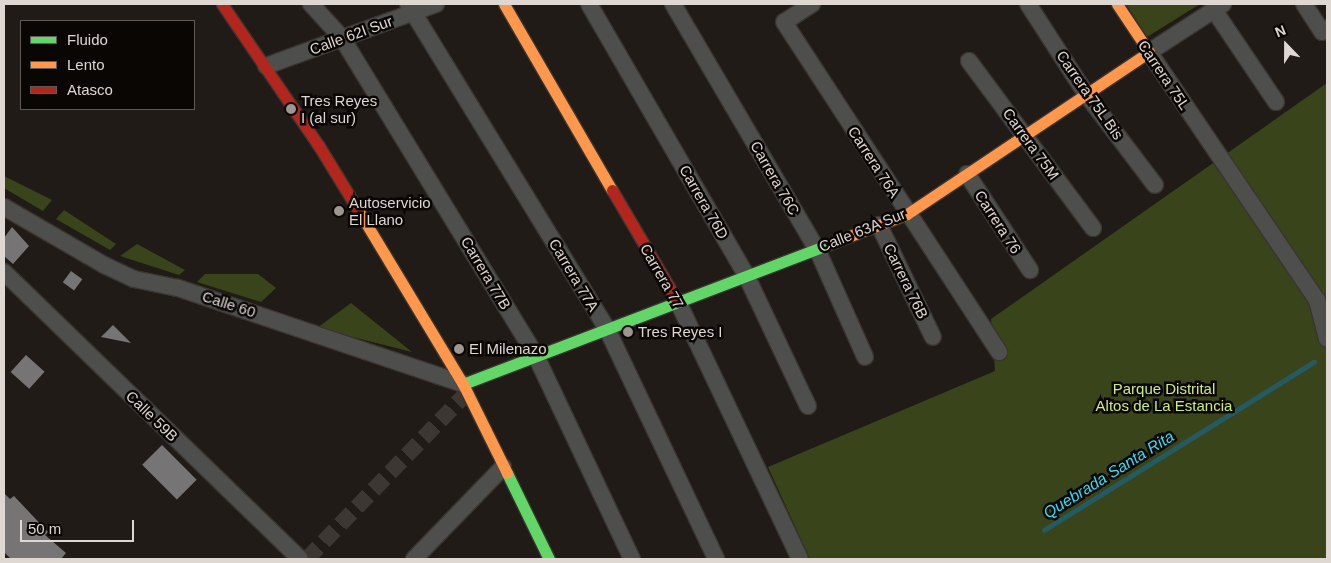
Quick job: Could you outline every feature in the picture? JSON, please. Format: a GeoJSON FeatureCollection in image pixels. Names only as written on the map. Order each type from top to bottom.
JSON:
{"type":"FeatureCollection","features":[{"type":"Feature","properties":{"kind":"street"},"geometry":{"type":"LineString","coordinates":[[222,4],[266,66],[363,216],[463,384],[549,559]]}},
{"type":"Feature","properties":{"kind":"street","name":"Carrera 77B"},"geometry":{"type":"LineString","coordinates":[[311,4],[342,38],[536,356],[632,559]]}},
{"type":"Feature","properties":{"kind":"street","name":"Calle 62I Sur"},"geometry":{"type":"LineString","coordinates":[[266,66],[342,38],[412,8],[436,4]]}},
{"type":"Feature","properties":{"kind":"street","name":"Carrera 77"},"geometry":{"type":"LineString","coordinates":[[504,4],[678,302],[800,559]]}},
{"type":"Feature","properties":{"kind":"street","name":"Carrera 76D"},"geometry":{"type":"LineString","coordinates":[[589,4],[746,275],[808,406]]}},
{"type":"Feature","properties":{"kind":"street","name":"Carrera 76C"},"geometry":{"type":"LineString","coordinates":[[674,4],[816,249],[866,357]]}},
{"type":"Feature","properties":{"kind":"street","name":"Carrera 76A"},"geometry":{"type":"LineString","coordinates":[[812,4],[784,22],[907,214],[974,309],[999,352]]}},
{"type":"Feature","properties":{"kind":"street","name":"Carrera 75L Bis"},"geometry":{"type":"LineString","coordinates":[[1028,4],[1086,94],[1155,185]]}},
{"type":"Feature","properties":{"kind":"street","name":"Carrera 75L"},"geometry":{"type":"LineString","coordinates":[[1117,4],[1317,300],[1327,339]]}},
{"type":"Feature","properties":{"kind":"street"},"geometry":{"type":"LineString","coordinates":[[1304,4],[1325,30]]}},
{"type":"Feature","properties":{"kind":"street"},"geometry":{"type":"LineString","coordinates":[[1219,7],[1276,102]]}},
{"type":"Feature","properties":{"kind":"street","name":"Calle 63A Sur"},"geometry":{"type":"LineString","coordinates":[[463,384],[907,214],[1219,7]]}},
{"type":"Feature","properties":{"kind":"street","name":"Carrera 77A"},"geometry":{"type":"LineString","coordinates":[[412,8],[607,329],[716,559]]}},
{"type":"Feature","properties":{"kind":"street","name":"Carrera 75M"},"geometry":{"type":"LineString","coordinates":[[969,61],[1092,228]]}},
{"type":"Feature","properties":{"kind":"street","name":"Carrera 76"},"geometry":{"type":"LineString","coordinates":[[967,174],[1030,270]]}},
{"type":"Feature","properties":{"kind":"street","name":"Calle 60"},"geometry":{"type":"LineString","coordinates":[[4,207],[104,265],[134,279],[178,288],[463,384]]}},
{"type":"Feature","properties":{"kind":"street","name":"Carrera 76B"},"geometry":{"type":"LineString","coordinates":[[879,225],[934,337]]}},
{"type":"Feature","properties":{"kind":"street","name":"Calle 59B"},"geometry":{"type":"LineString","coordinates":[[4,272],[300,559]]}},
{"type":"Feature","properties":{"kind":"street"},"geometry":{"type":"LineString","coordinates":[[414,559],[504,467]]}},
{"type":"Feature","properties":{"kind":"green space"},"geometry":{"type":"Polygon","coordinates":[[[1126,4],[1200,4],[1147,37],[1126,4]]]}},
{"type":"Feature","properties":{"kind":"green space","name":"Parque Distrital Altos de La Estancia"},"geometry":{"type":"Polygon","coordinates":[[[1327,83],[1327,559],[810,559],[768,467],[995,371],[991,319],[1327,83]]]}},
{"type":"Feature","properties":{"kind":"green space"},"geometry":{"type":"Polygon","coordinates":[[[4,176],[52,200],[43,211],[4,188],[4,176]]]}},
{"type":"Feature","properties":{"kind":"green space"},"geometry":{"type":"Polygon","coordinates":[[[64,210],[116,244],[110,250],[56,219],[64,210]]]}},
{"type":"Feature","properties":{"kind":"green space"},"geometry":{"type":"Polygon","coordinates":[[[137,244],[185,270],[179,275],[120,256],[137,244]]]}},
{"type":"Feature","properties":{"kind":"green space"},"geometry":{"type":"Polygon","coordinates":[[[205,274],[258,274],[276,288],[261,302],[197,282],[205,274]]]}},
{"type":"Feature","properties":{"kind":"green space"},"geometry":{"type":"Polygon","coordinates":[[[351,303],[412,352],[317,328],[351,303]]]}},
{"type":"Feature","properties":{"kind":"building"},"geometry":{"type":"Polygon","coordinates":[[[12,227],[29,246],[13,264],[4,256],[4,238],[12,227]]]}},
{"type":"Feature","properties":{"kind":"building"},"geometry":{"type":"Polygon","coordinates":[[[71,271],[82,279],[74,291],[63,282],[71,271]]]}},
{"type":"Feature","properties":{"kind":"building"},"geometry":{"type":"Polygon","coordinates":[[[113,325],[131,343],[101,337],[113,325]]]}},
{"type":"Feature","properties":{"kind":"building"},"geometry":{"type":"Polygon","coordinates":[[[26,355],[45,372],[29,389],[11,372],[26,355]]]}},
{"type":"Feature","properties":{"kind":"building"},"geometry":{"type":"Polygon","coordinates":[[[162,445],[197,480],[177,499],[142,465],[162,445]]]}},
{"type":"Feature","properties":{"kind":"building"},"geometry":{"type":"Polygon","coordinates":[[[4,493],[10,499],[14,496],[48,532],[45,535],[66,553],[61,559],[11,559],[4,552],[4,493]]]}},
{"type":"Feature","properties":{"kind":"waterway","name":"Quebrada Santa Rita"},"geometry":{"type":"LineString","coordinates":[[1044,530],[1314,362]]}},
{"type":"Feature","properties":{"kind":"tunnel"},"geometry":{"type":"LineString","coordinates":[[307,559],[467,393]]}},
{"type":"Feature","properties":{"kind":"traffic: fast"},"geometry":{"type":"LineString","coordinates":[[463,384],[850,236]]}},
{"type":"Feature","properties":{"kind":"traffic: fast"},"geometry":{"type":"LineString","coordinates":[[507,473],[549,559]]}},
{"type":"Feature","properties":{"kind":"traffic: slow"},"geometry":{"type":"LineString","coordinates":[[504,4],[612,190]]}},
{"type":"Feature","properties":{"kind":"traffic: slow"},"geometry":{"type":"LineString","coordinates":[[850,236],[907,214],[1149,52],[1117,4]]}},
{"type":"Feature","properties":{"kind":"traffic: slow"},"geometry":{"type":"LineString","coordinates":[[358,210],[463,384],[507,473]]}},
{"type":"Feature","properties":{"kind":"traffic: jam"},"geometry":{"type":"LineString","coordinates":[[222,4],[319,146],[358,210]]}},
{"type":"Feature","properties":{"kind":"traffic: jam"},"geometry":{"type":"LineString","coordinates":[[612,190],[678,302]]}},
{"type":"Feature","properties":{"kind":"place","name":"Tres Reyes I (al sur)"},"geometry":{"type":"Point","coordinates":[291,109]}},
{"type":"Feature","properties":{"kind":"place","name":"Autoservicio El Llano"},"geometry":{"type":"Point","coordinates":[339,211]}},
{"type":"Feature","properties":{"kind":"place","name":"Tres Reyes I"},"geometry":{"type":"Point","coordinates":[628,332]}},
{"type":"Feature","properties":{"kind":"place","name":"El Milenazo"},"geometry":{"type":"Point","coordinates":[459,349]}}]}
